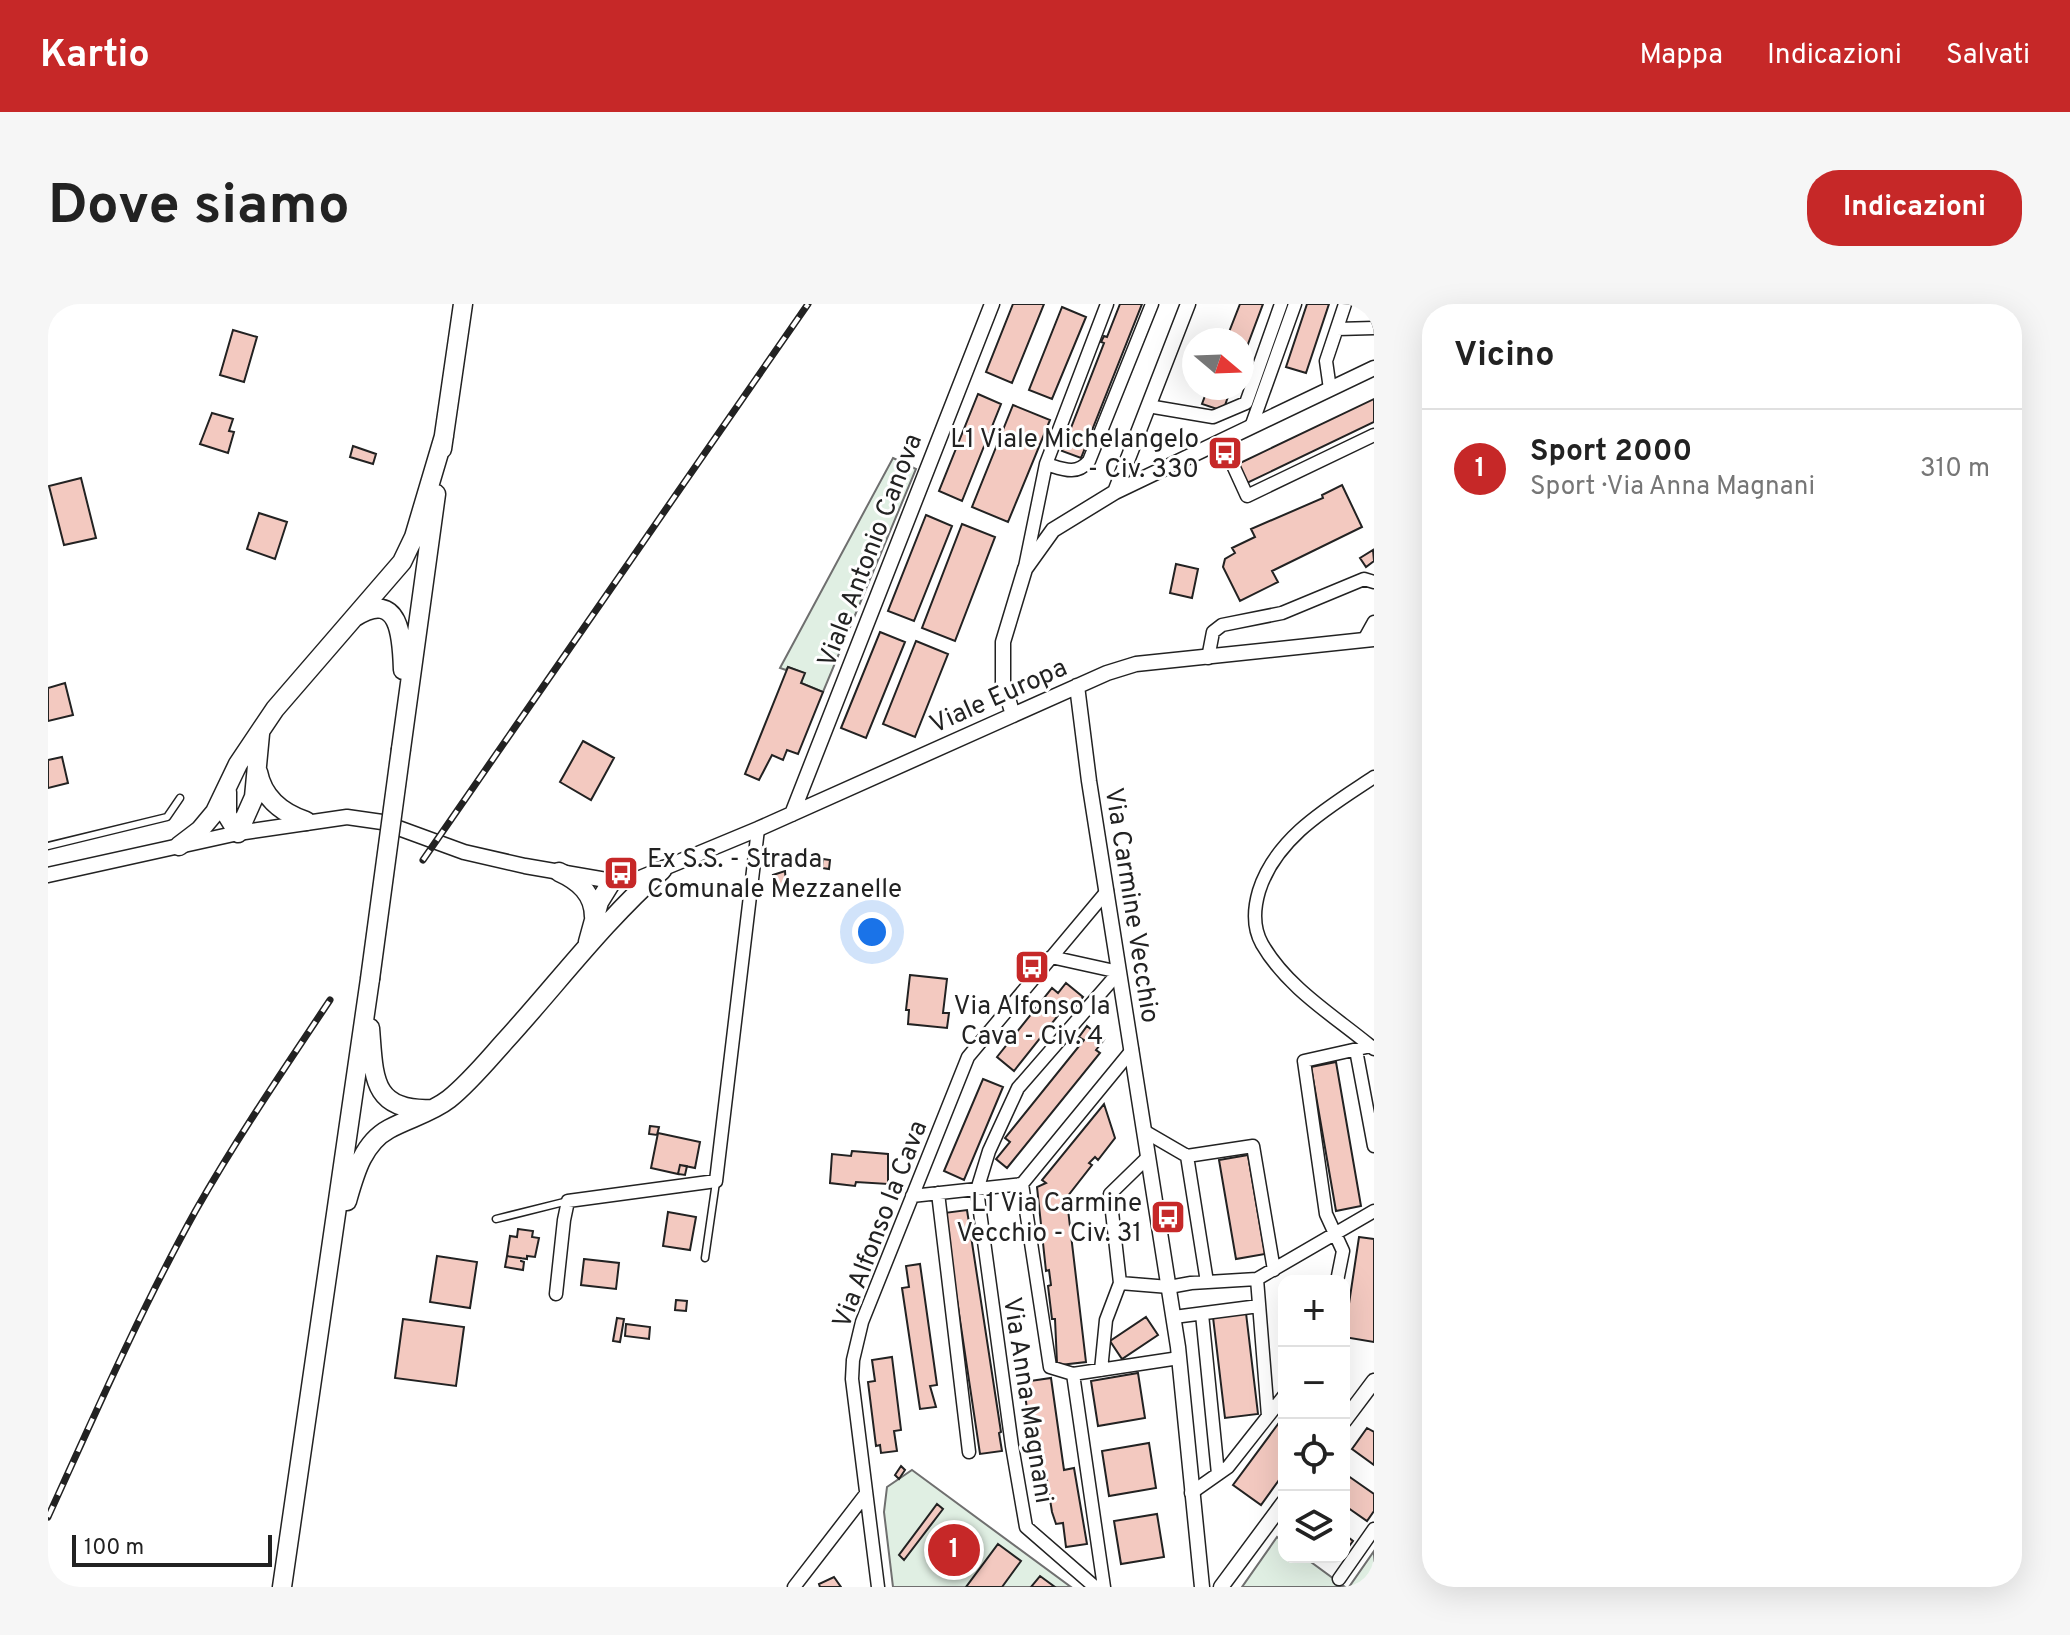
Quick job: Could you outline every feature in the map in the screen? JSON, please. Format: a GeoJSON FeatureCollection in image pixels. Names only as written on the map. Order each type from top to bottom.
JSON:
{"type":"FeatureCollection","features":[{"type":"Feature","properties":{"kind":"main road"},"geometry":{"type":"LineString","coordinates":[[282,1587],[463,304]]}},
{"type":"Feature","properties":{"kind":"main road"},"geometry":{"type":"LineString","coordinates":[[179,846],[208,822],[227,792],[238,764],[290,690],[393,575],[407,554],[444,436]]}},
{"type":"Feature","properties":{"kind":"main road"},"geometry":{"type":"LineString","coordinates":[[350,621],[373,609],[391,613],[399,623],[405,722]]}},
{"type":"Feature","properties":{"kind":"main road"},"geometry":{"type":"LineString","coordinates":[[238,833],[251,807],[262,728]]}},
{"type":"Feature","properties":{"kind":"main road"},"geometry":{"type":"LineString","coordinates":[[258,766],[268,797],[283,810],[306,821]]}},
{"type":"Feature","properties":{"kind":"main road"},"geometry":{"type":"LineString","coordinates":[[227,792],[227,815],[238,833]]}},
{"type":"Feature","properties":{"kind":"main road"},"geometry":{"type":"LineString","coordinates":[[325,1285],[352,1184],[367,1148],[389,1129],[433,1109],[457,1092],[540,1002],[585,947],[602,920],[662,870]]}},
{"type":"Feature","properties":{"kind":"main road"},"geometry":{"type":"LineString","coordinates":[[559,872],[585,889],[602,920]]}},
{"type":"Feature","properties":{"kind":"main road"},"geometry":{"type":"LineString","coordinates":[[602,920],[602,896],[612,881]]}},
{"type":"Feature","properties":{"kind":"main road"},"geometry":{"type":"LineString","coordinates":[[369,986],[373,1065],[379,1089],[398,1106],[433,1109]]}},
{"type":"Feature","properties":{"kind":"street","name":"Viale Antonio Canova"},"geometry":{"type":"LineString","coordinates":[[792,814],[992,304]]}},
{"type":"Feature","properties":{"kind":"street"},"geometry":{"type":"LineString","coordinates":[[1013,715],[1003,682],[1003,642],[1025,569],[1046,464],[1107,304]]}},
{"type":"Feature","properties":{"kind":"street"},"geometry":{"type":"LineString","coordinates":[[1046,464],[1073,472],[1082,469],[1089,461],[1152,304]]}},
{"type":"Feature","properties":{"kind":"street"},"geometry":{"type":"LineString","coordinates":[[1115,492],[1188,304]]}},
{"type":"Feature","properties":{"kind":"street"},"geometry":{"type":"LineString","coordinates":[[1148,406],[1213,417],[1246,403],[1281,304]]}},
{"type":"Feature","properties":{"kind":"street"},"geometry":{"type":"LineString","coordinates":[[1251,427],[1295,304]]}},
{"type":"Feature","properties":{"kind":"street"},"geometry":{"type":"LineString","coordinates":[[1330,389],[1326,361],[1345,304]]}},
{"type":"Feature","properties":{"kind":"street"},"geometry":{"type":"LineString","coordinates":[[1337,329],[1374,328]]}},
{"type":"Feature","properties":{"kind":"street"},"geometry":{"type":"LineString","coordinates":[[1025,569],[1053,530],[1115,492],[1374,368]]}},
{"type":"Feature","properties":{"kind":"street"},"geometry":{"type":"LineString","coordinates":[[1231,461],[1247,496],[1374,435]]}},
{"type":"Feature","properties":{"kind":"street"},"geometry":{"type":"LineString","coordinates":[[1208,658],[1213,632],[1222,625],[1282,613],[1364,579],[1374,582]]}},
{"type":"Feature","properties":{"kind":"street"},"geometry":{"type":"LineString","coordinates":[[1369,639],[1374,622]]}},
{"type":"Feature","properties":{"kind":"street","name":"Viale Europa"},"geometry":{"type":"LineString","coordinates":[[48,875],[238,833],[347,817],[370,819],[464,852],[559,872],[612,881],[640,878],[758,829],[1107,673],[1136,664],[1369,639]]}},
{"type":"Feature","properties":{"kind":"street","name":"Via Carmine Vecchio"},"geometry":{"type":"LineString","coordinates":[[1077,686],[1174,1317],[1202,1587]]}},
{"type":"Feature","properties":{"kind":"street"},"geometry":{"type":"LineString","coordinates":[[1373,1048],[1320,1007],[1284,972],[1261,943],[1254,910],[1265,872],[1286,842],[1331,805],[1374,777]]}},
{"type":"Feature","properties":{"kind":"street"},"geometry":{"type":"LineString","coordinates":[[556,1294],[568,1201],[716,1181],[758,829]]}},
{"type":"Feature","properties":{"kind":"street","name":"Via Alfonso la Cava"},"geometry":{"type":"LineString","coordinates":[[878,1587],[852,1379],[862,1322],[968,1057],[1107,891]]}},
{"type":"Feature","properties":{"kind":"street"},"geometry":{"type":"LineString","coordinates":[[977,1190],[989,1151],[1018,1088],[1119,972],[1051,957]]}},
{"type":"Feature","properties":{"kind":"street"},"geometry":{"type":"LineString","coordinates":[[1338,1275],[1343,1251],[1326,1214],[1304,1061],[1373,1048]]}},
{"type":"Feature","properties":{"kind":"street"},"geometry":{"type":"LineString","coordinates":[[912,1196],[1022,1184],[1132,1050]]}},
{"type":"Feature","properties":{"kind":"street"},"geometry":{"type":"LineString","coordinates":[[1356,1050],[1374,1146]]}},
{"type":"Feature","properties":{"kind":"street"},"geometry":{"type":"LineString","coordinates":[[1144,1131],[1187,1156],[1253,1146],[1274,1270]]}},
{"type":"Feature","properties":{"kind":"street"},"geometry":{"type":"LineString","coordinates":[[1187,1156],[1207,1282]]}},
{"type":"Feature","properties":{"kind":"street"},"geometry":{"type":"LineString","coordinates":[[1101,1370],[1106,1320],[1120,1283],[1110,1194],[1148,1157]]}},
{"type":"Feature","properties":{"kind":"street"},"geometry":{"type":"LineString","coordinates":[[1022,1184],[1050,1367],[1073,1374],[1179,1358]]}},
{"type":"Feature","properties":{"kind":"street","name":"Via Anna Magnani"},"geometry":{"type":"LineString","coordinates":[[977,1190],[1026,1527],[1095,1587]]}},
{"type":"Feature","properties":{"kind":"street","name":"Via Alfonso la Cava"},"geometry":{"type":"LineString","coordinates":[[938,1193],[969,1452]]}},
{"type":"Feature","properties":{"kind":"street"},"geometry":{"type":"LineString","coordinates":[[1120,1283],[1169,1287],[1257,1279],[1374,1211]]}},
{"type":"Feature","properties":{"kind":"street"},"geometry":{"type":"LineString","coordinates":[[1257,1279],[1268,1416]]}},
{"type":"Feature","properties":{"kind":"street"},"geometry":{"type":"LineString","coordinates":[[1174,1317],[1259,1306]]}},
{"type":"Feature","properties":{"kind":"street"},"geometry":{"type":"LineString","coordinates":[[1202,1314],[1218,1474]]}},
{"type":"Feature","properties":{"kind":"street"},"geometry":{"type":"LineString","coordinates":[[1073,1374],[1104,1587]]}},
{"type":"Feature","properties":{"kind":"street"},"geometry":{"type":"LineString","coordinates":[[1346,1419],[1374,1381]]}},
{"type":"Feature","properties":{"kind":"street"},"geometry":{"type":"LineString","coordinates":[[1191,1493],[1228,1467],[1278,1404]]}},
{"type":"Feature","properties":{"kind":"street"},"geometry":{"type":"LineString","coordinates":[[794,1587],[865,1495]]}},
{"type":"Feature","properties":{"kind":"street"},"geometry":{"type":"LineString","coordinates":[[1221,1587],[1278,1510]]}},
{"type":"Feature","properties":{"kind":"street"},"geometry":{"type":"LineString","coordinates":[[1339,1579],[1374,1529]]}},
{"type":"Feature","properties":{"kind":"lane"},"geometry":{"type":"LineString","coordinates":[[48,846],[167,817],[180,798]]}},
{"type":"Feature","properties":{"kind":"lane"},"geometry":{"type":"LineString","coordinates":[[705,1258],[716,1181]]}},
{"type":"Feature","properties":{"kind":"lane"},"geometry":{"type":"LineString","coordinates":[[496,1219],[568,1201]]}},
{"type":"Feature","properties":{"kind":"green space"},"geometry":{"type":"Polygon","coordinates":[[[893,458],[916,469],[823,692],[801,683],[804,673],[788,667],[786,670],[780,668],[893,458]]]}},
{"type":"Feature","properties":{"kind":"green space"},"geometry":{"type":"Polygon","coordinates":[[[912,1470],[1071,1587],[893,1587],[884,1512],[887,1487],[912,1470]]]}},
{"type":"Feature","properties":{"kind":"green space"},"geometry":{"type":"Polygon","coordinates":[[[1277,1537],[1278,1563],[1312,1563],[1345,1587],[1242,1587],[1277,1537]]]}},
{"type":"Feature","properties":{"kind":"green space"},"geometry":{"type":"Polygon","coordinates":[[[1374,1551],[1374,1587],[1349,1587],[1374,1551]]]}},
{"type":"Feature","properties":{"kind":"building"},"geometry":{"type":"Polygon","coordinates":[[[1013,304],[1044,304],[1012,383],[986,372],[1013,304]]]}},
{"type":"Feature","properties":{"kind":"building"},"geometry":{"type":"Polygon","coordinates":[[[1120,304],[1142,304],[1081,458],[1062,451],[1104,343],[1101,342],[1104,336],[1107,337],[1120,304]]]}},
{"type":"Feature","properties":{"kind":"building"},"geometry":{"type":"Polygon","coordinates":[[[1240,304],[1263,304],[1254,328],[1231,328],[1240,304]]]}},
{"type":"Feature","properties":{"kind":"building"},"geometry":{"type":"Polygon","coordinates":[[[1307,304],[1329,304],[1306,373],[1286,367],[1307,304]]]}},
{"type":"Feature","properties":{"kind":"building"},"geometry":{"type":"Polygon","coordinates":[[[1062,307],[1086,317],[1052,399],[1029,390],[1062,307]]]}},
{"type":"Feature","properties":{"kind":"building"},"geometry":{"type":"Polygon","coordinates":[[[233,330],[257,337],[244,382],[220,375],[233,330]]]}},
{"type":"Feature","properties":{"kind":"building"},"geometry":{"type":"Polygon","coordinates":[[[978,394],[1001,404],[962,501],[939,491],[978,394]]]}},
{"type":"Feature","properties":{"kind":"building"},"geometry":{"type":"Polygon","coordinates":[[[1374,399],[1374,422],[1247,483],[1238,464],[1374,399]]]}},
{"type":"Feature","properties":{"kind":"building"},"geometry":{"type":"Polygon","coordinates":[[[1204,400],[1227,400],[1223,411],[1202,404],[1204,400]]]}},
{"type":"Feature","properties":{"kind":"building"},"geometry":{"type":"Polygon","coordinates":[[[1013,405],[1050,420],[1008,522],[972,507],[1013,405]]]}},
{"type":"Feature","properties":{"kind":"building"},"geometry":{"type":"Polygon","coordinates":[[[212,413],[233,419],[229,431],[234,432],[228,453],[200,444],[212,413]]]}},
{"type":"Feature","properties":{"kind":"building"},"geometry":{"type":"Polygon","coordinates":[[[353,446],[376,454],[373,464],[350,457],[353,446]]]}},
{"type":"Feature","properties":{"kind":"building"},"geometry":{"type":"Polygon","coordinates":[[[81,478],[96,538],[64,545],[49,486],[81,478]]]}},
{"type":"Feature","properties":{"kind":"building"},"geometry":{"type":"Polygon","coordinates":[[[1342,485],[1362,527],[1272,571],[1278,582],[1240,601],[1223,567],[1225,559],[1235,553],[1232,548],[1255,537],[1251,529],[1323,498],[1322,495],[1342,485]]]}},
{"type":"Feature","properties":{"kind":"building"},"geometry":{"type":"Polygon","coordinates":[[[259,513],[287,522],[275,559],[247,549],[259,513]]]}},
{"type":"Feature","properties":{"kind":"building"},"geometry":{"type":"Polygon","coordinates":[[[926,515],[952,526],[914,621],[888,611],[926,515]]]}},
{"type":"Feature","properties":{"kind":"building"},"geometry":{"type":"Polygon","coordinates":[[[962,524],[995,537],[955,641],[922,628],[962,524]]]}},
{"type":"Feature","properties":{"kind":"building"},"geometry":{"type":"Polygon","coordinates":[[[1373,550],[1374,561],[1366,567],[1360,558],[1373,550]]]}},
{"type":"Feature","properties":{"kind":"building"},"geometry":{"type":"Polygon","coordinates":[[[1176,564],[1198,569],[1192,598],[1170,593],[1176,564]]]}},
{"type":"Feature","properties":{"kind":"building"},"geometry":{"type":"Polygon","coordinates":[[[880,632],[905,642],[866,738],[841,728],[880,632]]]}},
{"type":"Feature","properties":{"kind":"building"},"geometry":{"type":"Polygon","coordinates":[[[916,641],[948,654],[915,737],[883,724],[916,641]]]}},
{"type":"Feature","properties":{"kind":"building"},"geometry":{"type":"Polygon","coordinates":[[[788,667],[805,673],[801,683],[823,692],[798,754],[787,750],[783,760],[772,755],[759,780],[745,774],[788,667]]]}},
{"type":"Feature","properties":{"kind":"building"},"geometry":{"type":"Polygon","coordinates":[[[65,683],[73,715],[48,721],[48,688],[65,683]]]}},
{"type":"Feature","properties":{"kind":"building"},"geometry":{"type":"Polygon","coordinates":[[[583,741],[614,758],[591,800],[560,782],[583,741]]]}},
{"type":"Feature","properties":{"kind":"building"},"geometry":{"type":"Polygon","coordinates":[[[62,757],[68,783],[48,788],[48,760],[62,757]]]}},
{"type":"Feature","properties":{"kind":"building"},"geometry":{"type":"Polygon","coordinates":[[[823,859],[830,860],[829,869],[822,868],[823,859]]]}},
{"type":"Feature","properties":{"kind":"building"},"geometry":{"type":"Polygon","coordinates":[[[785,871],[786,885],[777,888],[773,875],[785,871]]]}},
{"type":"Feature","properties":{"kind":"building"},"geometry":{"type":"Polygon","coordinates":[[[910,975],[947,979],[943,1013],[949,1013],[947,1028],[908,1024],[909,1010],[906,1010],[910,975]]]}},
{"type":"Feature","properties":{"kind":"building"},"geometry":{"type":"Polygon","coordinates":[[[1066,983],[1083,997],[1074,1008],[1068,1003],[1014,1071],[997,1057],[1052,988],[1058,993],[1066,983]]]}},
{"type":"Feature","properties":{"kind":"building"},"geometry":{"type":"Polygon","coordinates":[[[1087,1026],[1104,1040],[1096,1050],[1100,1053],[1007,1168],[996,1159],[1010,1142],[1005,1138],[1084,1040],[1079,1037],[1087,1026]]]}},
{"type":"Feature","properties":{"kind":"building"},"geometry":{"type":"Polygon","coordinates":[[[1336,1062],[1361,1206],[1336,1211],[1311,1067],[1336,1062]]]}},
{"type":"Feature","properties":{"kind":"building"},"geometry":{"type":"Polygon","coordinates":[[[983,1079],[1003,1087],[964,1180],[944,1171],[983,1079]]]}},
{"type":"Feature","properties":{"kind":"building"},"geometry":{"type":"Polygon","coordinates":[[[1104,1104],[1115,1138],[1098,1160],[1095,1157],[1089,1163],[1092,1165],[1067,1197],[1062,1197],[1067,1201],[1086,1362],[1060,1365],[1057,1363],[1055,1319],[1052,1319],[1048,1286],[1051,1285],[1049,1270],[1046,1271],[1037,1187],[1046,1183],[1042,1180],[1104,1104]]]}},
{"type":"Feature","properties":{"kind":"building"},"geometry":{"type":"Polygon","coordinates":[[[650,1126],[659,1127],[657,1135],[649,1134],[650,1126]]]}},
{"type":"Feature","properties":{"kind":"building"},"geometry":{"type":"Polygon","coordinates":[[[658,1133],[700,1142],[695,1168],[680,1165],[678,1174],[651,1168],[658,1133]]]}},
{"type":"Feature","properties":{"kind":"building"},"geometry":{"type":"Polygon","coordinates":[[[852,1151],[888,1154],[888,1184],[856,1182],[855,1186],[830,1183],[832,1154],[851,1156],[852,1151]]]}},
{"type":"Feature","properties":{"kind":"building"},"geometry":{"type":"Polygon","coordinates":[[[1248,1155],[1265,1254],[1236,1259],[1219,1160],[1248,1155]]]}},
{"type":"Feature","properties":{"kind":"building"},"geometry":{"type":"Polygon","coordinates":[[[680,1165],[687,1166],[685,1175],[678,1174],[680,1165]]]}},
{"type":"Feature","properties":{"kind":"building"},"geometry":{"type":"Polygon","coordinates":[[[967,1210],[1001,1432],[1002,1451],[980,1454],[944,1213],[967,1210]]]}},
{"type":"Feature","properties":{"kind":"building"},"geometry":{"type":"Polygon","coordinates":[[[668,1212],[696,1217],[690,1250],[663,1246],[668,1212]]]}},
{"type":"Feature","properties":{"kind":"building"},"geometry":{"type":"Polygon","coordinates":[[[518,1229],[533,1231],[532,1237],[539,1238],[535,1257],[507,1256],[510,1236],[517,1237],[518,1229]]]}},
{"type":"Feature","properties":{"kind":"building"},"geometry":{"type":"Polygon","coordinates":[[[1359,1237],[1374,1239],[1374,1342],[1350,1338],[1350,1297],[1359,1237]]]}},
{"type":"Feature","properties":{"kind":"building"},"geometry":{"type":"Polygon","coordinates":[[[437,1256],[477,1262],[470,1308],[430,1302],[437,1256]]]}},
{"type":"Feature","properties":{"kind":"building"},"geometry":{"type":"Polygon","coordinates":[[[507,1256],[521,1258],[523,1270],[505,1267],[507,1256]]]}},
{"type":"Feature","properties":{"kind":"building"},"geometry":{"type":"Polygon","coordinates":[[[584,1259],[619,1263],[616,1289],[581,1285],[584,1259]]]}},
{"type":"Feature","properties":{"kind":"building"},"geometry":{"type":"Polygon","coordinates":[[[920,1264],[937,1385],[930,1386],[936,1407],[920,1409],[902,1288],[909,1287],[906,1266],[920,1264]]]}},
{"type":"Feature","properties":{"kind":"building"},"geometry":{"type":"Polygon","coordinates":[[[676,1300],[687,1301],[686,1311],[675,1310],[676,1300]]]}},
{"type":"Feature","properties":{"kind":"building"},"geometry":{"type":"Polygon","coordinates":[[[1246,1313],[1258,1414],[1225,1418],[1213,1317],[1246,1313]]]}},
{"type":"Feature","properties":{"kind":"building"},"geometry":{"type":"Polygon","coordinates":[[[1146,1317],[1158,1335],[1122,1359],[1110,1341],[1146,1317]]]}},
{"type":"Feature","properties":{"kind":"building"},"geometry":{"type":"Polygon","coordinates":[[[617,1318],[624,1319],[620,1342],[613,1341],[617,1318]]]}},
{"type":"Feature","properties":{"kind":"building"},"geometry":{"type":"Polygon","coordinates":[[[403,1319],[464,1327],[456,1386],[395,1378],[403,1319]]]}},
{"type":"Feature","properties":{"kind":"building"},"geometry":{"type":"Polygon","coordinates":[[[626,1324],[650,1327],[649,1339],[625,1336],[626,1324]]]}},
{"type":"Feature","properties":{"kind":"building"},"geometry":{"type":"Polygon","coordinates":[[[892,1357],[901,1430],[894,1431],[897,1451],[881,1453],[880,1445],[876,1446],[868,1382],[875,1381],[872,1360],[892,1357]]]}},
{"type":"Feature","properties":{"kind":"building"},"geometry":{"type":"Polygon","coordinates":[[[1138,1373],[1145,1418],[1098,1426],[1091,1381],[1138,1373]]]}},
{"type":"Feature","properties":{"kind":"building"},"geometry":{"type":"Polygon","coordinates":[[[1051,1378],[1064,1470],[1074,1468],[1087,1544],[1066,1547],[1063,1523],[1056,1524],[1052,1512],[1046,1474],[1037,1475],[1023,1382],[1051,1378]]]}},
{"type":"Feature","properties":{"kind":"building"},"geometry":{"type":"Polygon","coordinates":[[[1278,1424],[1278,1481],[1261,1505],[1233,1485],[1278,1424]]]}},
{"type":"Feature","properties":{"kind":"building"},"geometry":{"type":"Polygon","coordinates":[[[1367,1428],[1374,1432],[1374,1465],[1352,1449],[1367,1428]]]}},
{"type":"Feature","properties":{"kind":"building"},"geometry":{"type":"Polygon","coordinates":[[[1149,1443],[1156,1488],[1109,1496],[1102,1451],[1149,1443]]]}},
{"type":"Feature","properties":{"kind":"building"},"geometry":{"type":"Polygon","coordinates":[[[901,1466],[905,1470],[899,1479],[895,1475],[901,1466]]]}},
{"type":"Feature","properties":{"kind":"building"},"geometry":{"type":"Polygon","coordinates":[[[1350,1477],[1374,1494],[1374,1511],[1367,1521],[1350,1509],[1350,1477]]]}},
{"type":"Feature","properties":{"kind":"building"},"geometry":{"type":"Polygon","coordinates":[[[937,1504],[943,1509],[904,1560],[899,1555],[937,1504]]]}},
{"type":"Feature","properties":{"kind":"building"},"geometry":{"type":"Polygon","coordinates":[[[1157,1514],[1164,1557],[1121,1564],[1114,1521],[1157,1514]]]}},
{"type":"Feature","properties":{"kind":"building"},"geometry":{"type":"Polygon","coordinates":[[[998,1544],[1021,1561],[1002,1587],[966,1587],[998,1544]]]}},
{"type":"Feature","properties":{"kind":"building"},"geometry":{"type":"Polygon","coordinates":[[[1040,1576],[1055,1587],[1031,1587],[1040,1576]]]}},
{"type":"Feature","properties":{"kind":"building"},"geometry":{"type":"Polygon","coordinates":[[[834,1577],[841,1587],[820,1587],[819,1584],[834,1577]]]}},
{"type":"Feature","properties":{"kind":"railway"},"geometry":{"type":"LineString","coordinates":[[423,860],[808,304]]}},
{"type":"Feature","properties":{"kind":"railway"},"geometry":{"type":"LineString","coordinates":[[48,1517],[137,1323],[196,1210],[244,1130],[330,1000]]}},
{"type":"Feature","properties":{"kind":"place","name":"L1 Viale Michelangelo - Civ. 330"},"geometry":{"type":"Point","coordinates":[1225,453]}},
{"type":"Feature","properties":{"kind":"place","name":"Ex S.S. - Strada Comunale Mezzanelle"},"geometry":{"type":"Point","coordinates":[621,873]}},
{"type":"Feature","properties":{"kind":"place","name":"Via Alfonso la Cava - Civ. 4"},"geometry":{"type":"Point","coordinates":[1032,967]}},
{"type":"Feature","properties":{"kind":"place","name":"L1 Via Carmine Vecchio - Civ. 31"},"geometry":{"type":"Point","coordinates":[1168,1217]}},
{"type":"Feature","properties":{"kind":"place","name":"Sport 2000"},"geometry":{"type":"Point","coordinates":[954,1550]}}]}
